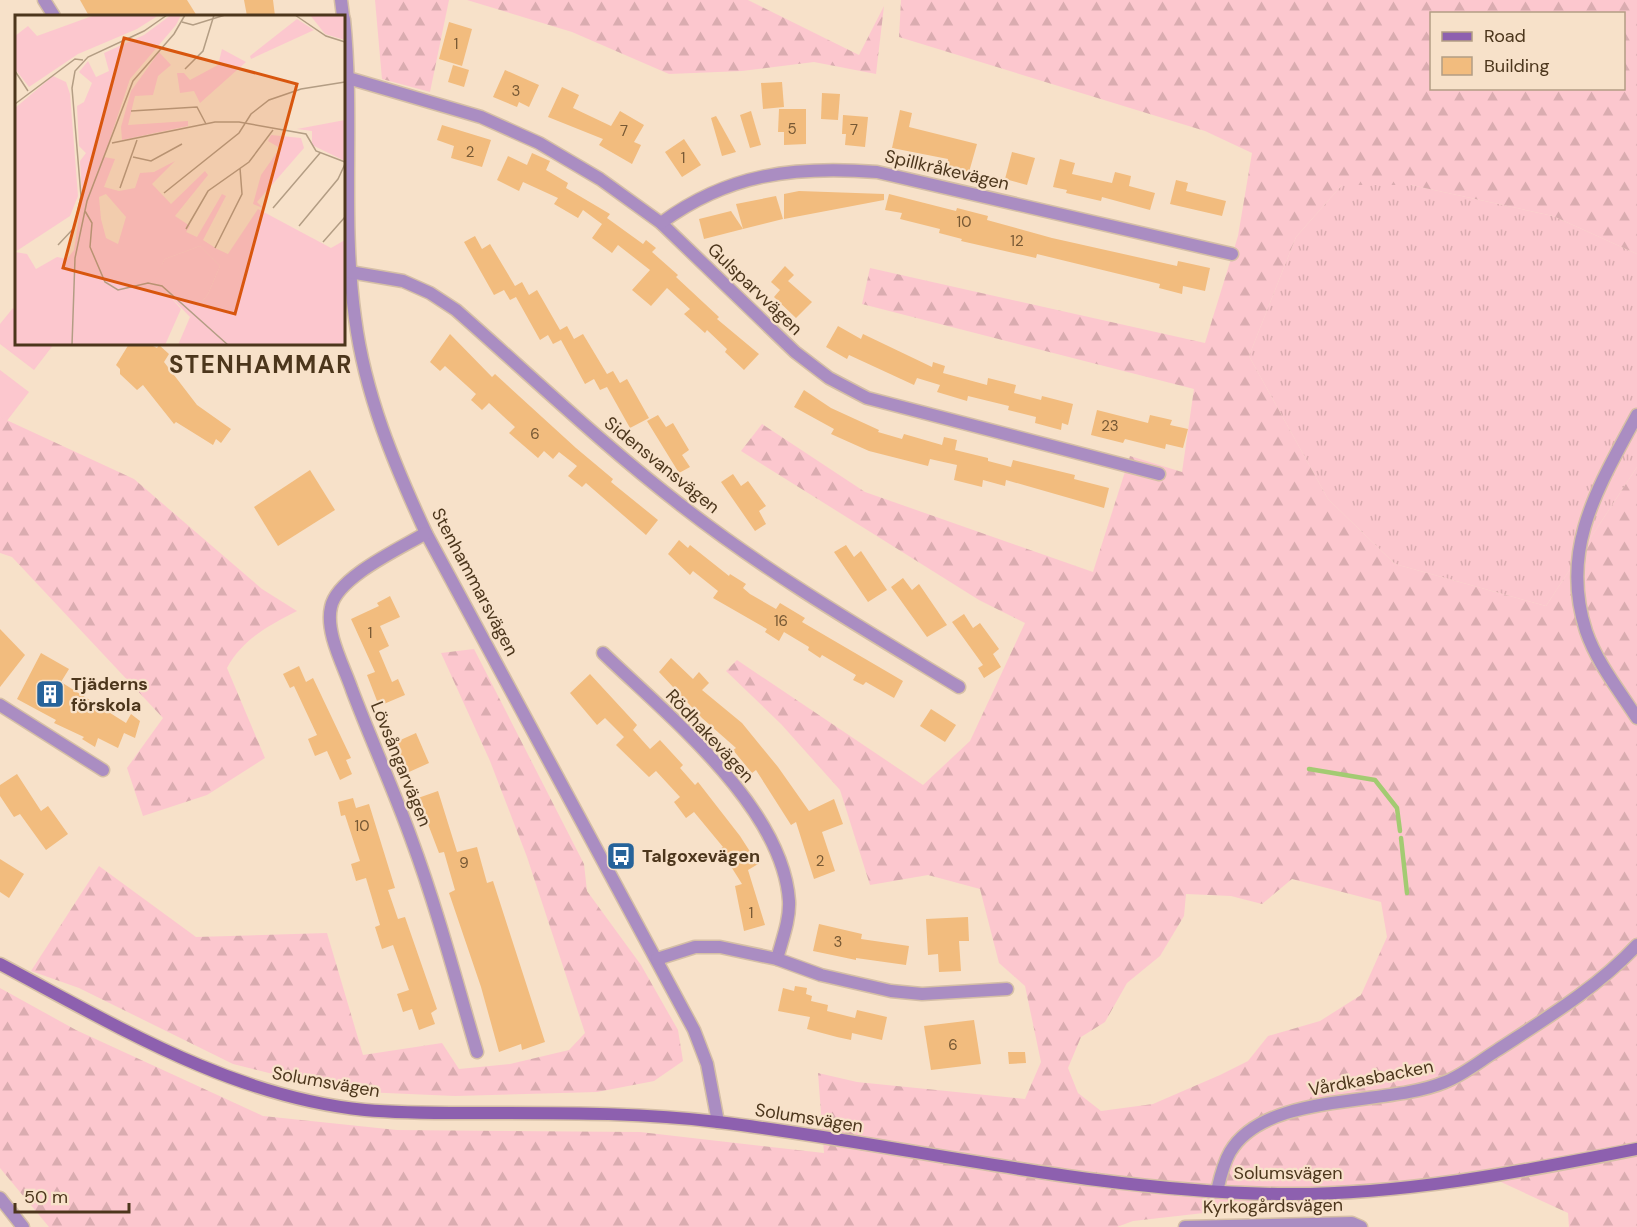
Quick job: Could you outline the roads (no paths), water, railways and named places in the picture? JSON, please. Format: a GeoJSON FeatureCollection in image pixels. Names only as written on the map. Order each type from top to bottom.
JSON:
{"type":"FeatureCollection","features":[{"type":"Feature","properties":{"kind":"main road","name":"Solumsvägen"},"geometry":{"type":"LineString","coordinates":[[0,964],[184,1059],[268,1091],[362,1110],[407,1113],[611,1114],[718,1122],[1047,1173],[1153,1187],[1279,1194],[1376,1190],[1548,1166],[1637,1149]]}},
{"type":"Feature","properties":{"kind":"street"},"geometry":{"type":"LineString","coordinates":[[44,0],[53,15]]}},
{"type":"Feature","properties":{"kind":"street","name":"Stenhammarsvägen"},"geometry":{"type":"LineString","coordinates":[[341,0],[343,15]]}},
{"type":"Feature","properties":{"kind":"street","name":"Stenhammarsvägen"},"geometry":{"type":"LineString","coordinates":[[345,42],[348,78],[347,272],[374,406],[398,473],[426,533],[694,1030],[707,1064],[718,1122]]}},
{"type":"Feature","properties":{"kind":"street","name":"Gulsparvvägen"},"geometry":{"type":"LineString","coordinates":[[348,78],[481,117],[539,143],[600,179],[661,223],[795,352],[830,378],[867,398],[1159,474]]}},
{"type":"Feature","properties":{"kind":"street","name":"Spillkråkevägen"},"geometry":{"type":"LineString","coordinates":[[661,223],[689,202],[719,188],[752,178],[826,168],[878,172],[1233,254]]}},
{"type":"Feature","properties":{"kind":"street","name":"Sidensvansvägen"},"geometry":{"type":"LineString","coordinates":[[347,272],[403,280],[430,293],[456,310],[602,441],[682,506],[809,596],[958,687]]}},
{"type":"Feature","properties":{"kind":"street"},"geometry":{"type":"LineString","coordinates":[[1637,415],[1589,506],[1578,553],[1576,581],[1586,631],[1604,667],[1637,718]]}},
{"type":"Feature","properties":{"kind":"street","name":"Lövsångarvägen"},"geometry":{"type":"LineString","coordinates":[[426,533],[372,565],[348,583],[331,606],[330,619],[337,648],[390,781],[430,894],[477,1052]]}},
{"type":"Feature","properties":{"kind":"street","name":"Rödhakevägen"},"geometry":{"type":"LineString","coordinates":[[603,652],[708,755],[769,833],[786,877],[789,903],[777,959]]}},
{"type":"Feature","properties":{"kind":"street"},"geometry":{"type":"LineString","coordinates":[[0,705],[103,770]]}},
{"type":"Feature","properties":{"kind":"street","name":"Vårdkasbacken"},"geometry":{"type":"LineString","coordinates":[[1216,1191],[1231,1151],[1240,1140],[1261,1125],[1286,1113],[1316,1106],[1418,1089],[1446,1082],[1544,1021],[1617,966],[1637,945]]}},
{"type":"Feature","properties":{"kind":"street"},"geometry":{"type":"LineString","coordinates":[[657,959],[695,947],[720,946],[777,959],[821,975],[891,991],[922,994],[1007,989]]}},
{"type":"Feature","properties":{"kind":"street"},"geometry":{"type":"LineString","coordinates":[[0,1198],[23,1227]]}},
{"type":"Feature","properties":{"kind":"street","name":"Kyrkogårdsvägen"},"geometry":{"type":"LineString","coordinates":[[1185,1227],[1352,1223],[1361,1227]]}},
{"type":"Feature","properties":{"kind":"waterway"},"geometry":{"type":"LineString","coordinates":[[1309,769],[1375,780],[1397,808],[1400,831]]}},
{"type":"Feature","properties":{"kind":"waterway"},"geometry":{"type":"LineString","coordinates":[[1401,838],[1407,893]]}},
{"type":"Feature","properties":{"kind":"place","name":"Tjäderns förskola"},"geometry":{"type":"Point","coordinates":[50,694]}},
{"type":"Feature","properties":{"kind":"place","name":"Talgoxevägen"},"geometry":{"type":"Point","coordinates":[621,856]}},
{"type":"Feature","properties":{"kind":"district","name":"STENHAMMAR"},"geometry":{"type":"Point","coordinates":[261,364]}}]}
